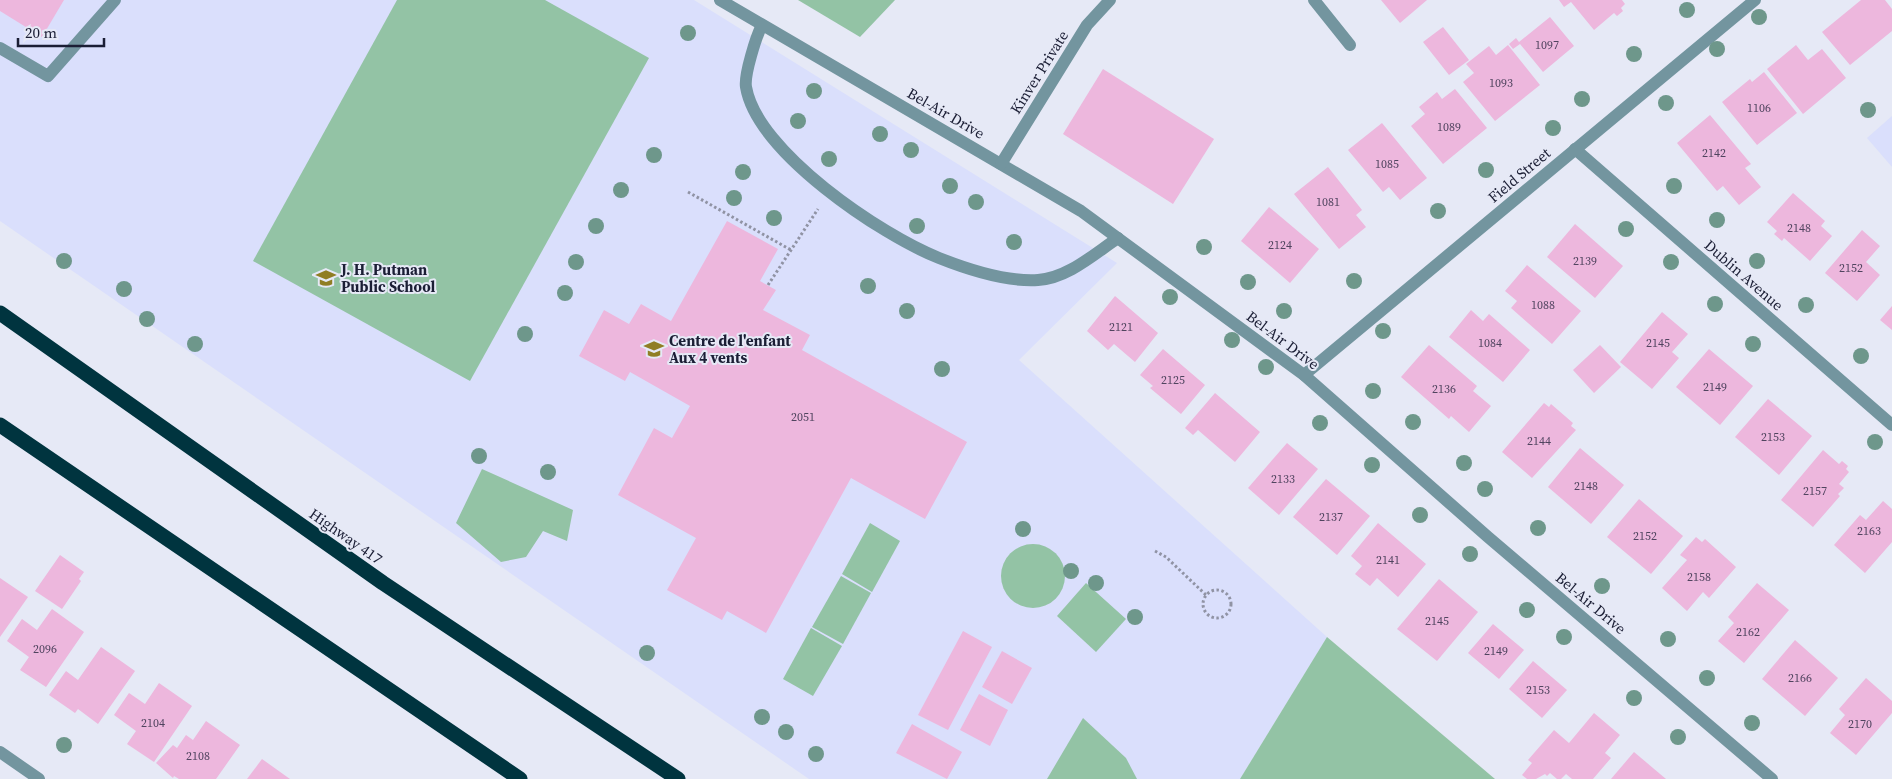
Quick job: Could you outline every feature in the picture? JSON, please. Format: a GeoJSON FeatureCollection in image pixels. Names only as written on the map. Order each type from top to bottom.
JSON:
{"type":"FeatureCollection","features":[{"type":"Feature","properties":{"kind":"highway","name":"Highway 417"},"geometry":{"type":"LineString","coordinates":[[0,313],[383,583],[678,779]]}},
{"type":"Feature","properties":{"kind":"highway"},"geometry":{"type":"LineString","coordinates":[[0,425],[520,779]]}},
{"type":"Feature","properties":{"kind":"street"},"geometry":{"type":"LineString","coordinates":[[0,48],[48,76],[115,0]]}},
{"type":"Feature","properties":{"kind":"street","name":"Bel-Air Drive"},"geometry":{"type":"LineString","coordinates":[[720,0],[1081,211],[1304,375],[1488,537],[1772,779]]}},
{"type":"Feature","properties":{"kind":"street","name":"Kinver Private"},"geometry":{"type":"LineString","coordinates":[[1001,164],[1087,25],[1110,0]]}},
{"type":"Feature","properties":{"kind":"street"},"geometry":{"type":"LineString","coordinates":[[1314,0],[1350,45]]}},
{"type":"Feature","properties":{"kind":"street","name":"Field Street"},"geometry":{"type":"LineString","coordinates":[[1304,375],[1755,0]]}},
{"type":"Feature","properties":{"kind":"street"},"geometry":{"type":"LineString","coordinates":[[762,25],[756,37],[746,86],[757,117],[780,147],[828,191],[884,229],[939,258],[1007,279],[1040,280],[1068,272],[1118,238]]}},
{"type":"Feature","properties":{"kind":"street","name":"Dublin Avenue"},"geometry":{"type":"LineString","coordinates":[[1575,150],[1892,425]]}},
{"type":"Feature","properties":{"kind":"street"},"geometry":{"type":"LineString","coordinates":[[0,752],[39,779]]}},
{"type":"Feature","properties":{"kind":"path"},"geometry":{"type":"LineString","coordinates":[[768,285],[828,191]]}},
{"type":"Feature","properties":{"kind":"path"},"geometry":{"type":"LineString","coordinates":[[688,192],[791,250]]}},
{"type":"Feature","properties":{"kind":"path"},"geometry":{"type":"LineString","coordinates":[[1155,551],[1166,557],[1206,595]]}},
{"type":"Feature","properties":{"kind":"path"},"geometry":{"type":"LineString","coordinates":[[1220,590],[1227,594],[1231,600],[1228,614],[1222,618],[1214,618],[1208,615],[1204,609],[1206,595],[1220,590]]}},
{"type":"Feature","properties":{"kind":"shaded area"},"geometry":{"type":"Polygon","coordinates":[[[0,0],[694,0],[1117,263],[1019,360],[1327,637],[1240,779],[809,779],[0,221],[0,0]]]}},
{"type":"Feature","properties":{"kind":"shaded area"},"geometry":{"type":"Polygon","coordinates":[[[1892,116],[1892,167],[1867,138],[1892,116]]]}},
{"type":"Feature","properties":{"kind":"green space"},"geometry":{"type":"Polygon","coordinates":[[[397,0],[545,0],[649,58],[470,381],[253,261],[397,0]]]}},
{"type":"Feature","properties":{"kind":"green space"},"geometry":{"type":"Polygon","coordinates":[[[798,0],[895,0],[860,37],[798,0]]]}},
{"type":"Feature","properties":{"kind":"green space"},"geometry":{"type":"Polygon","coordinates":[[[482,469],[573,510],[567,541],[543,531],[526,557],[501,562],[456,523],[482,469]]]}},
{"type":"Feature","properties":{"kind":"green space"},"geometry":{"type":"Polygon","coordinates":[[[870,523],[900,541],[872,592],[842,574],[870,523]]]}},
{"type":"Feature","properties":{"kind":"green space"},"geometry":{"type":"Polygon","coordinates":[[[1033,544],[1051,550],[1059,558],[1065,576],[1059,594],[1051,602],[1033,608],[1015,602],[1007,594],[1001,576],[1007,558],[1015,550],[1033,544]]]}},
{"type":"Feature","properties":{"kind":"green space"},"geometry":{"type":"Polygon","coordinates":[[[841,576],[871,593],[843,644],[812,627],[841,576]]]}},
{"type":"Feature","properties":{"kind":"green space"},"geometry":{"type":"Polygon","coordinates":[[[1086,583],[1126,619],[1096,652],[1057,616],[1086,583]]]}},
{"type":"Feature","properties":{"kind":"green space"},"geometry":{"type":"Polygon","coordinates":[[[811,628],[842,646],[813,696],[783,679],[811,628]]]}},
{"type":"Feature","properties":{"kind":"green space"},"geometry":{"type":"Polygon","coordinates":[[[1327,637],[1495,779],[1240,779],[1327,637]]]}},
{"type":"Feature","properties":{"kind":"green space"},"geometry":{"type":"Polygon","coordinates":[[[1083,718],[1126,758],[1137,779],[1047,779],[1083,718]]]}},
{"type":"Feature","properties":{"kind":"building"},"geometry":{"type":"Polygon","coordinates":[[[0,0],[64,0],[42,37],[0,11],[0,0]]]}},
{"type":"Feature","properties":{"kind":"building"},"geometry":{"type":"Polygon","coordinates":[[[1381,0],[1427,0],[1400,23],[1381,0]]]}},
{"type":"Feature","properties":{"kind":"building"},"geometry":{"type":"Polygon","coordinates":[[[1559,0],[1622,0],[1625,4],[1621,8],[1623,11],[1617,16],[1614,13],[1594,30],[1571,2],[1564,7],[1559,0]]]}},
{"type":"Feature","properties":{"kind":"building"},"geometry":{"type":"Polygon","coordinates":[[[1861,0],[1885,0],[1892,9],[1892,31],[1850,65],[1822,32],[1861,0]]]}},
{"type":"Feature","properties":{"kind":"building"},"geometry":{"type":"Polygon","coordinates":[[[1550,17],[1574,46],[1543,72],[1520,44],[1513,49],[1509,44],[1516,38],[1519,42],[1550,17]]]}},
{"type":"Feature","properties":{"kind":"building"},"geometry":{"type":"Polygon","coordinates":[[[1443,27],[1469,60],[1449,75],[1423,42],[1443,27]]]}},
{"type":"Feature","properties":{"kind":"building"},"geometry":{"type":"Polygon","coordinates":[[[1508,45],[1540,85],[1495,121],[1463,82],[1474,73],[1466,64],[1489,46],[1496,55],[1508,45]]]}},
{"type":"Feature","properties":{"kind":"building"},"geometry":{"type":"Polygon","coordinates":[[[1796,45],[1808,60],[1822,49],[1846,78],[1803,114],[1767,69],[1796,45]]]}},
{"type":"Feature","properties":{"kind":"building"},"geometry":{"type":"Polygon","coordinates":[[[1103,69],[1214,139],[1173,204],[1063,134],[1103,69]]]}},
{"type":"Feature","properties":{"kind":"building"},"geometry":{"type":"Polygon","coordinates":[[[1764,72],[1797,113],[1757,145],[1722,102],[1750,79],[1752,82],[1764,72]]]}},
{"type":"Feature","properties":{"kind":"building"},"geometry":{"type":"Polygon","coordinates":[[[1455,89],[1487,128],[1443,164],[1411,126],[1425,114],[1419,107],[1437,92],[1442,99],[1455,89]]]}},
{"type":"Feature","properties":{"kind":"building"},"geometry":{"type":"Polygon","coordinates":[[[1710,115],[1751,164],[1745,168],[1761,187],[1739,205],[1723,186],[1717,191],[1677,143],[1710,115]]]}},
{"type":"Feature","properties":{"kind":"building"},"geometry":{"type":"Polygon","coordinates":[[[1382,123],[1427,178],[1400,200],[1389,187],[1383,192],[1348,150],[1382,123]]]}},
{"type":"Feature","properties":{"kind":"building"},"geometry":{"type":"Polygon","coordinates":[[[1328,167],[1362,210],[1356,215],[1366,227],[1339,249],[1294,194],[1328,167]]]}},
{"type":"Feature","properties":{"kind":"building"},"geometry":{"type":"Polygon","coordinates":[[[1793,193],[1825,221],[1821,226],[1832,236],[1810,261],[1784,238],[1782,241],[1774,234],[1777,231],[1767,222],[1793,193]]]}},
{"type":"Feature","properties":{"kind":"building"},"geometry":{"type":"Polygon","coordinates":[[[1269,207],[1319,249],[1290,283],[1241,241],[1269,207]]]}},
{"type":"Feature","properties":{"kind":"building"},"geometry":{"type":"Polygon","coordinates":[[[727,221],[778,249],[760,281],[776,290],[763,310],[810,335],[802,350],[967,442],[925,519],[851,478],[766,633],[727,611],[722,620],[667,590],[696,538],[618,495],[654,428],[672,438],[690,406],[630,372],[625,381],[579,356],[604,310],[629,324],[641,304],[671,321],[727,221]]]}},
{"type":"Feature","properties":{"kind":"building"},"geometry":{"type":"Polygon","coordinates":[[[1575,224],[1623,266],[1595,298],[1547,257],[1575,224]]]}},
{"type":"Feature","properties":{"kind":"building"},"geometry":{"type":"Polygon","coordinates":[[[1862,230],[1880,246],[1866,262],[1880,275],[1857,301],[1825,273],[1862,230]]]}},
{"type":"Feature","properties":{"kind":"building"},"geometry":{"type":"Polygon","coordinates":[[[1527,265],[1581,311],[1552,344],[1511,308],[1517,301],[1505,291],[1527,265]]]}},
{"type":"Feature","properties":{"kind":"building"},"geometry":{"type":"Polygon","coordinates":[[[1115,296],[1158,333],[1135,362],[1114,344],[1108,350],[1087,331],[1115,296]]]}},
{"type":"Feature","properties":{"kind":"building"},"geometry":{"type":"Polygon","coordinates":[[[1892,306],[1892,330],[1880,320],[1892,306]]]}},
{"type":"Feature","properties":{"kind":"building"},"geometry":{"type":"Polygon","coordinates":[[[1471,310],[1483,321],[1489,314],[1530,350],[1503,382],[1449,337],[1471,310]]]}},
{"type":"Feature","properties":{"kind":"building"},"geometry":{"type":"Polygon","coordinates":[[[1662,312],[1688,334],[1672,352],[1679,358],[1652,389],[1620,362],[1662,312]]]}},
{"type":"Feature","properties":{"kind":"building"},"geometry":{"type":"Polygon","coordinates":[[[1429,345],[1477,386],[1473,391],[1491,406],[1469,432],[1451,416],[1449,419],[1401,377],[1429,345]]]}},
{"type":"Feature","properties":{"kind":"building"},"geometry":{"type":"Polygon","coordinates":[[[1600,345],[1621,367],[1594,393],[1573,370],[1600,345]]]}},
{"type":"Feature","properties":{"kind":"building"},"geometry":{"type":"Polygon","coordinates":[[[1163,349],[1205,385],[1181,414],[1150,388],[1153,386],[1140,375],[1163,349]]]}},
{"type":"Feature","properties":{"kind":"building"},"geometry":{"type":"Polygon","coordinates":[[[1709,349],[1753,386],[1720,425],[1676,387],[1709,349]]]}},
{"type":"Feature","properties":{"kind":"building"},"geometry":{"type":"Polygon","coordinates":[[[1215,393],[1260,432],[1235,462],[1198,430],[1193,435],[1185,428],[1215,393]]]}},
{"type":"Feature","properties":{"kind":"building"},"geometry":{"type":"Polygon","coordinates":[[[1768,399],[1812,436],[1779,475],[1735,437],[1768,399]]]}},
{"type":"Feature","properties":{"kind":"building"},"geometry":{"type":"Polygon","coordinates":[[[1544,403],[1549,407],[1551,404],[1573,423],[1571,426],[1576,430],[1532,478],[1502,452],[1544,403]]]}},
{"type":"Feature","properties":{"kind":"building"},"geometry":{"type":"Polygon","coordinates":[[[1287,443],[1318,469],[1279,515],[1248,488],[1287,443]]]}},
{"type":"Feature","properties":{"kind":"building"},"geometry":{"type":"Polygon","coordinates":[[[1580,448],[1624,485],[1591,524],[1548,487],[1580,448]]]}},
{"type":"Feature","properties":{"kind":"building"},"geometry":{"type":"Polygon","coordinates":[[[1823,450],[1839,464],[1842,461],[1848,466],[1846,469],[1849,472],[1839,484],[1844,488],[1838,494],[1840,496],[1813,527],[1781,500],[1823,450]]]}},
{"type":"Feature","properties":{"kind":"building"},"geometry":{"type":"Polygon","coordinates":[[[1326,479],[1370,516],[1337,555],[1293,517],[1326,479]]]}},
{"type":"Feature","properties":{"kind":"building"},"geometry":{"type":"Polygon","coordinates":[[[1639,499],[1683,536],[1651,574],[1607,537],[1639,499]]]}},
{"type":"Feature","properties":{"kind":"building"},"geometry":{"type":"Polygon","coordinates":[[[1883,501],[1892,509],[1892,542],[1865,573],[1834,545],[1860,515],[1866,520],[1883,501]]]}},
{"type":"Feature","properties":{"kind":"building"},"geometry":{"type":"Polygon","coordinates":[[[1378,523],[1426,564],[1398,597],[1377,578],[1370,586],[1355,574],[1362,566],[1351,556],[1378,523]]]}},
{"type":"Feature","properties":{"kind":"building"},"geometry":{"type":"Polygon","coordinates":[[[1696,537],[1702,542],[1705,539],[1736,567],[1709,598],[1703,592],[1687,611],[1662,588],[1687,560],[1680,555],[1696,537]]]}},
{"type":"Feature","properties":{"kind":"building"},"geometry":{"type":"Polygon","coordinates":[[[60,555],[84,572],[79,579],[81,581],[62,609],[35,591],[60,555]]]}},
{"type":"Feature","properties":{"kind":"building"},"geometry":{"type":"Polygon","coordinates":[[[0,578],[28,597],[0,637],[0,578]]]}},
{"type":"Feature","properties":{"kind":"building"},"geometry":{"type":"Polygon","coordinates":[[[1439,579],[1478,612],[1437,661],[1397,629],[1439,579]]]}},
{"type":"Feature","properties":{"kind":"building"},"geometry":{"type":"Polygon","coordinates":[[[1757,583],[1789,610],[1744,663],[1718,641],[1734,623],[1728,617],[1757,583]]]}},
{"type":"Feature","properties":{"kind":"building"},"geometry":{"type":"Polygon","coordinates":[[[52,609],[84,632],[46,687],[20,670],[29,657],[7,641],[22,619],[37,630],[52,609]]]}},
{"type":"Feature","properties":{"kind":"building"},"geometry":{"type":"Polygon","coordinates":[[[1493,624],[1524,650],[1499,679],[1468,653],[1493,624]]]}},
{"type":"Feature","properties":{"kind":"building"},"geometry":{"type":"Polygon","coordinates":[[[963,631],[992,647],[948,730],[918,715],[963,631]]]}},
{"type":"Feature","properties":{"kind":"building"},"geometry":{"type":"Polygon","coordinates":[[[1795,640],[1838,678],[1805,716],[1762,679],[1795,640]]]}},
{"type":"Feature","properties":{"kind":"building"},"geometry":{"type":"Polygon","coordinates":[[[101,647],[135,671],[98,724],[78,709],[75,713],[49,695],[66,671],[78,680],[101,647]]]}},
{"type":"Feature","properties":{"kind":"building"},"geometry":{"type":"Polygon","coordinates":[[[1002,651],[1032,668],[1012,704],[982,687],[1002,651]]]}},
{"type":"Feature","properties":{"kind":"building"},"geometry":{"type":"Polygon","coordinates":[[[1533,661],[1567,690],[1542,718],[1509,689],[1533,661]]]}},
{"type":"Feature","properties":{"kind":"building"},"geometry":{"type":"Polygon","coordinates":[[[1866,678],[1892,701],[1892,713],[1856,755],[1830,733],[1845,715],[1839,709],[1866,678]]]}},
{"type":"Feature","properties":{"kind":"building"},"geometry":{"type":"Polygon","coordinates":[[[159,683],[192,706],[154,762],[127,744],[136,731],[114,715],[129,693],[145,704],[159,683]]]}},
{"type":"Feature","properties":{"kind":"building"},"geometry":{"type":"Polygon","coordinates":[[[979,694],[1008,710],[990,746],[960,730],[979,694]]]}},
{"type":"Feature","properties":{"kind":"building"},"geometry":{"type":"Polygon","coordinates":[[[1594,713],[1620,735],[1605,753],[1611,758],[1593,779],[1572,779],[1566,774],[1561,779],[1557,779],[1550,773],[1547,776],[1545,774],[1536,779],[1527,779],[1522,775],[1532,763],[1528,760],[1554,730],[1569,743],[1594,713]]]}},
{"type":"Feature","properties":{"kind":"building"},"geometry":{"type":"Polygon","coordinates":[[[206,721],[240,745],[216,779],[179,779],[174,776],[173,778],[156,763],[173,745],[177,748],[186,735],[193,740],[206,721]]]}},
{"type":"Feature","properties":{"kind":"building"},"geometry":{"type":"Polygon","coordinates":[[[912,724],[962,752],[947,779],[896,753],[912,724]]]}},
{"type":"Feature","properties":{"kind":"building"},"geometry":{"type":"Polygon","coordinates":[[[1634,752],[1666,779],[1611,779],[1634,752]]]}},
{"type":"Feature","properties":{"kind":"building"},"geometry":{"type":"Polygon","coordinates":[[[262,759],[290,779],[247,779],[262,759]]]}},
{"type":"Feature","properties":{"kind":"place","name":"J. H. Putman Public School"},"geometry":{"type":"Point","coordinates":[326,278]}},
{"type":"Feature","properties":{"kind":"place","name":"Centre de l'enfant Aux 4 vents"},"geometry":{"type":"Point","coordinates":[654,349]}}]}
